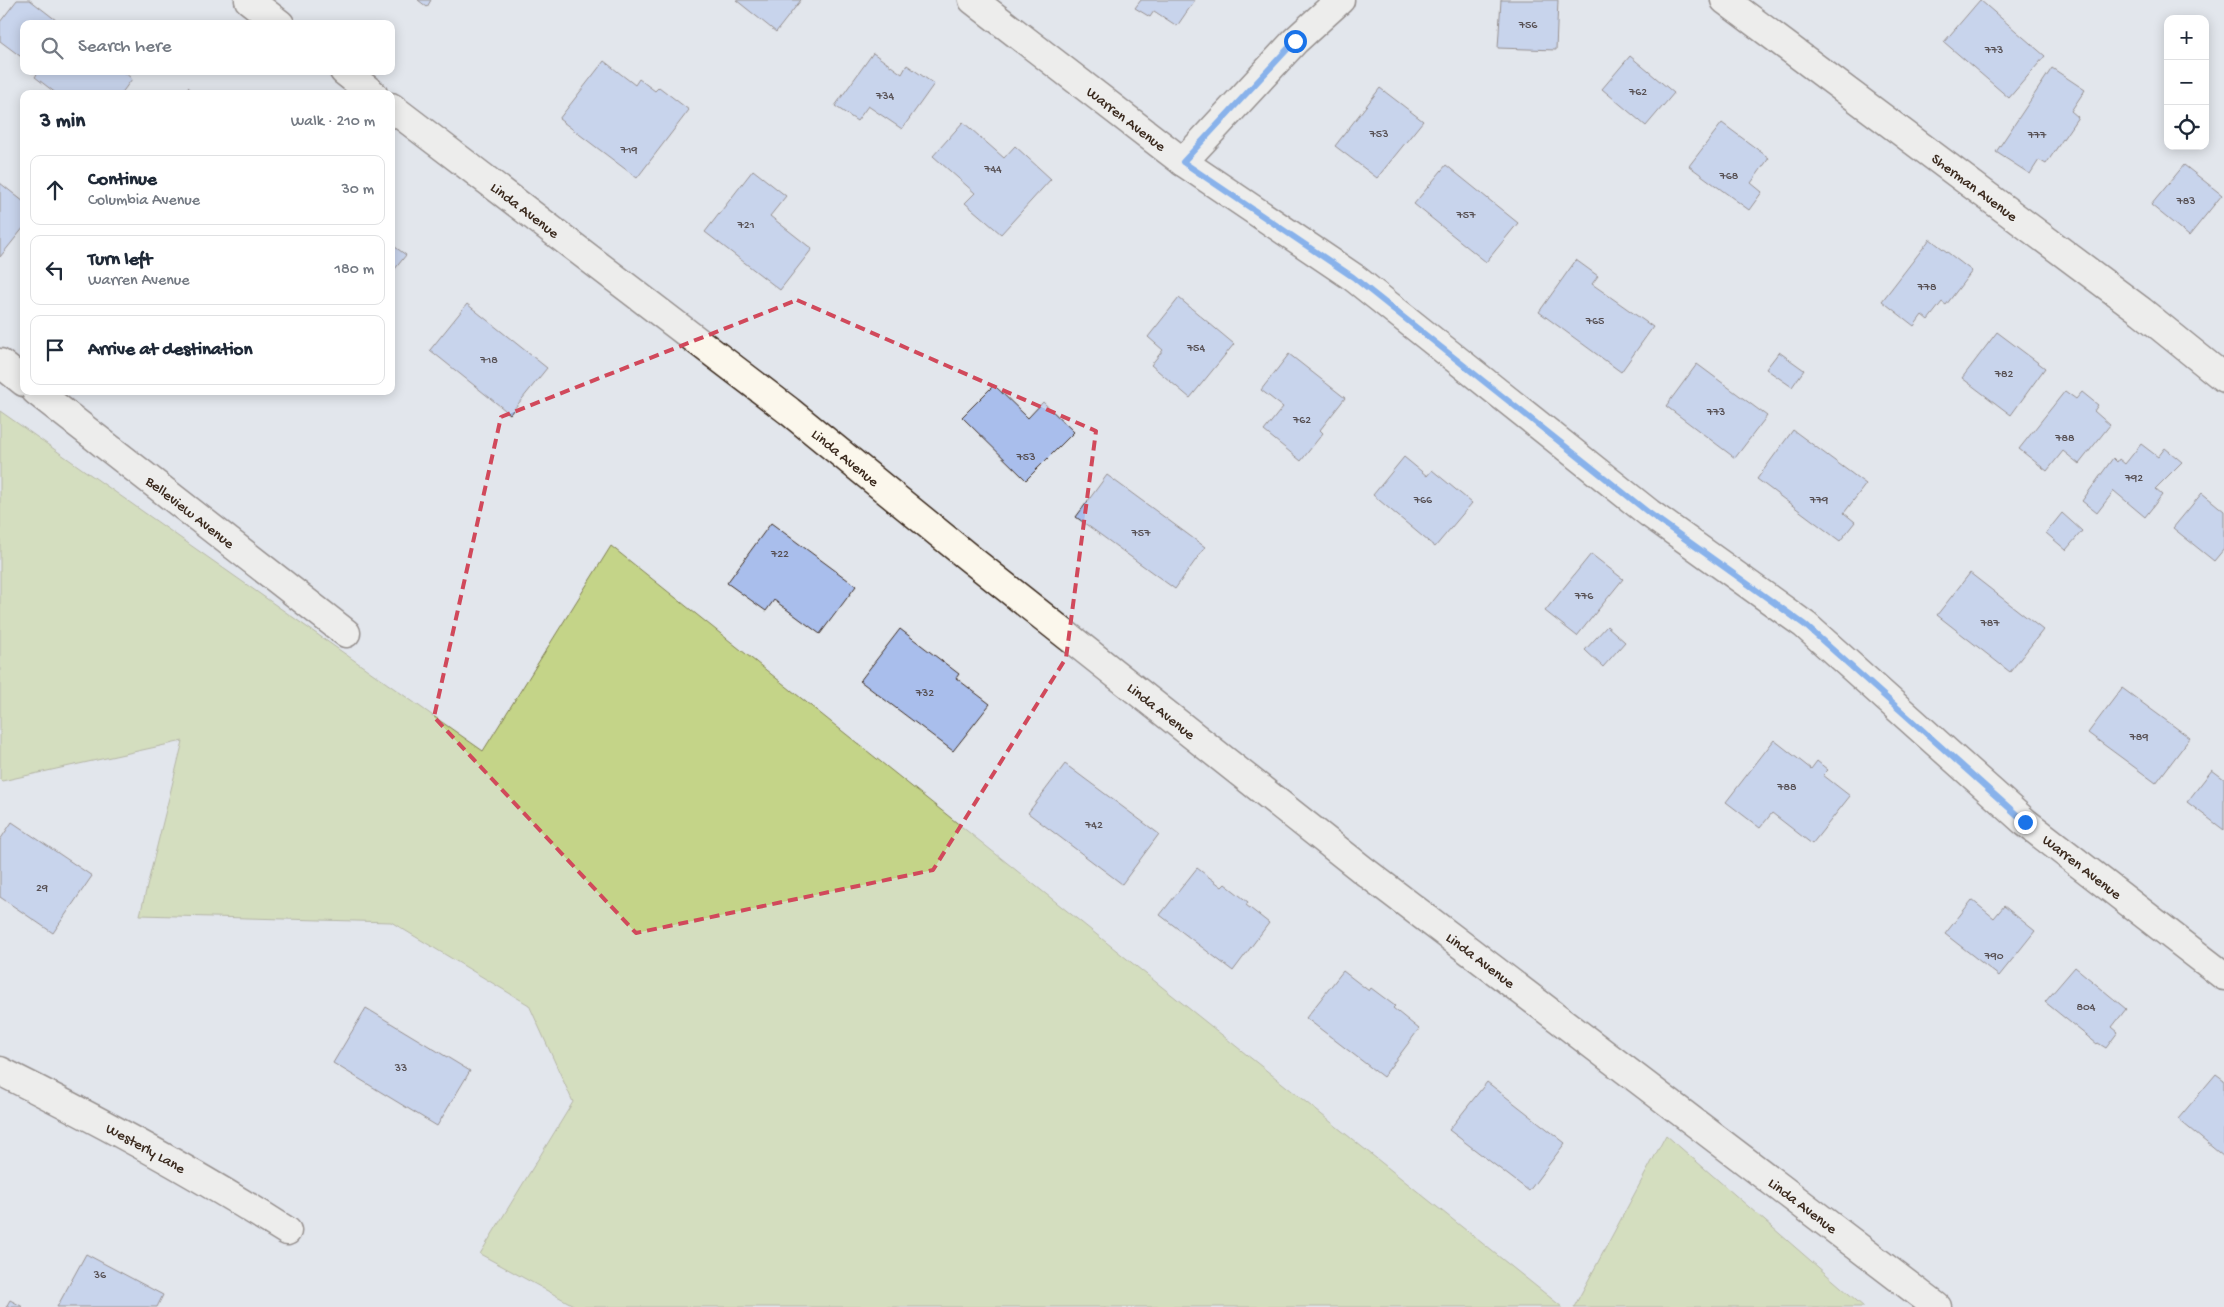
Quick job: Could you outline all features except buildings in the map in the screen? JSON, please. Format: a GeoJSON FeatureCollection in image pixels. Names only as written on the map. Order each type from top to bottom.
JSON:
{"type":"FeatureCollection","features":[{"type":"Feature","properties":{"kind":"street"},"geometry":{"type":"LineString","coordinates":[[249,0],[275,20]]}},
{"type":"Feature","properties":{"kind":"street","name":"Warren Avenue"},"geometry":{"type":"LineString","coordinates":[[973,0],[1183,162],[1353,277],[1649,513],[1805,625],[2025,822],[2224,976]]}},
{"type":"Feature","properties":{"kind":"street"},"geometry":{"type":"LineString","coordinates":[[1183,162],[1295,41],[1340,0]]}},
{"type":"Feature","properties":{"kind":"street","name":"Sherman Avenue"},"geometry":{"type":"LineString","coordinates":[[1725,0],[2141,311],[2224,378]]}},
{"type":"Feature","properties":{"kind":"street"},"geometry":{"type":"LineString","coordinates":[[349,75],[368,90]]}},
{"type":"Feature","properties":{"kind":"street","name":"Linda Avenue"},"geometry":{"type":"LineString","coordinates":[[395,111],[789,411],[983,569],[1363,870],[1937,1307]]}},
{"type":"Feature","properties":{"kind":"street"},"geometry":{"type":"LineString","coordinates":[[0,363],[20,379]]}},
{"type":"Feature","properties":{"kind":"street","name":"Belleview Avenue"},"geometry":{"type":"LineString","coordinates":[[41,395],[346,633]]}},
{"type":"Feature","properties":{"kind":"street","name":"Westerly Lane"},"geometry":{"type":"LineString","coordinates":[[0,1071],[87,1114],[214,1184],[287,1231]]}},
{"type":"Feature","properties":{"kind":"highlighted area"},"geometry":{"type":"Polygon","coordinates":[[[797,300],[1096,431],[1066,658],[933,870],[636,933],[434,717],[501,417],[797,300]]]}},
{"type":"Feature","properties":{"kind":"green space"},"geometry":{"type":"Polygon","coordinates":[[[0,411],[483,751],[611,546],[1562,1307],[577,1307],[480,1254],[573,1102],[529,1005],[391,922],[140,915],[183,741],[2,781],[0,779],[0,411]]]}},
{"type":"Feature","properties":{"kind":"green space"},"geometry":{"type":"Polygon","coordinates":[[[1666,1135],[1864,1307],[1574,1307],[1666,1135]]]}},
{"type":"Feature","properties":{"kind":"route"},"geometry":{"type":"LineString","coordinates":[[1295,41],[1183,162],[1353,277],[1649,513],[1805,625],[2025,822]]}}]}
